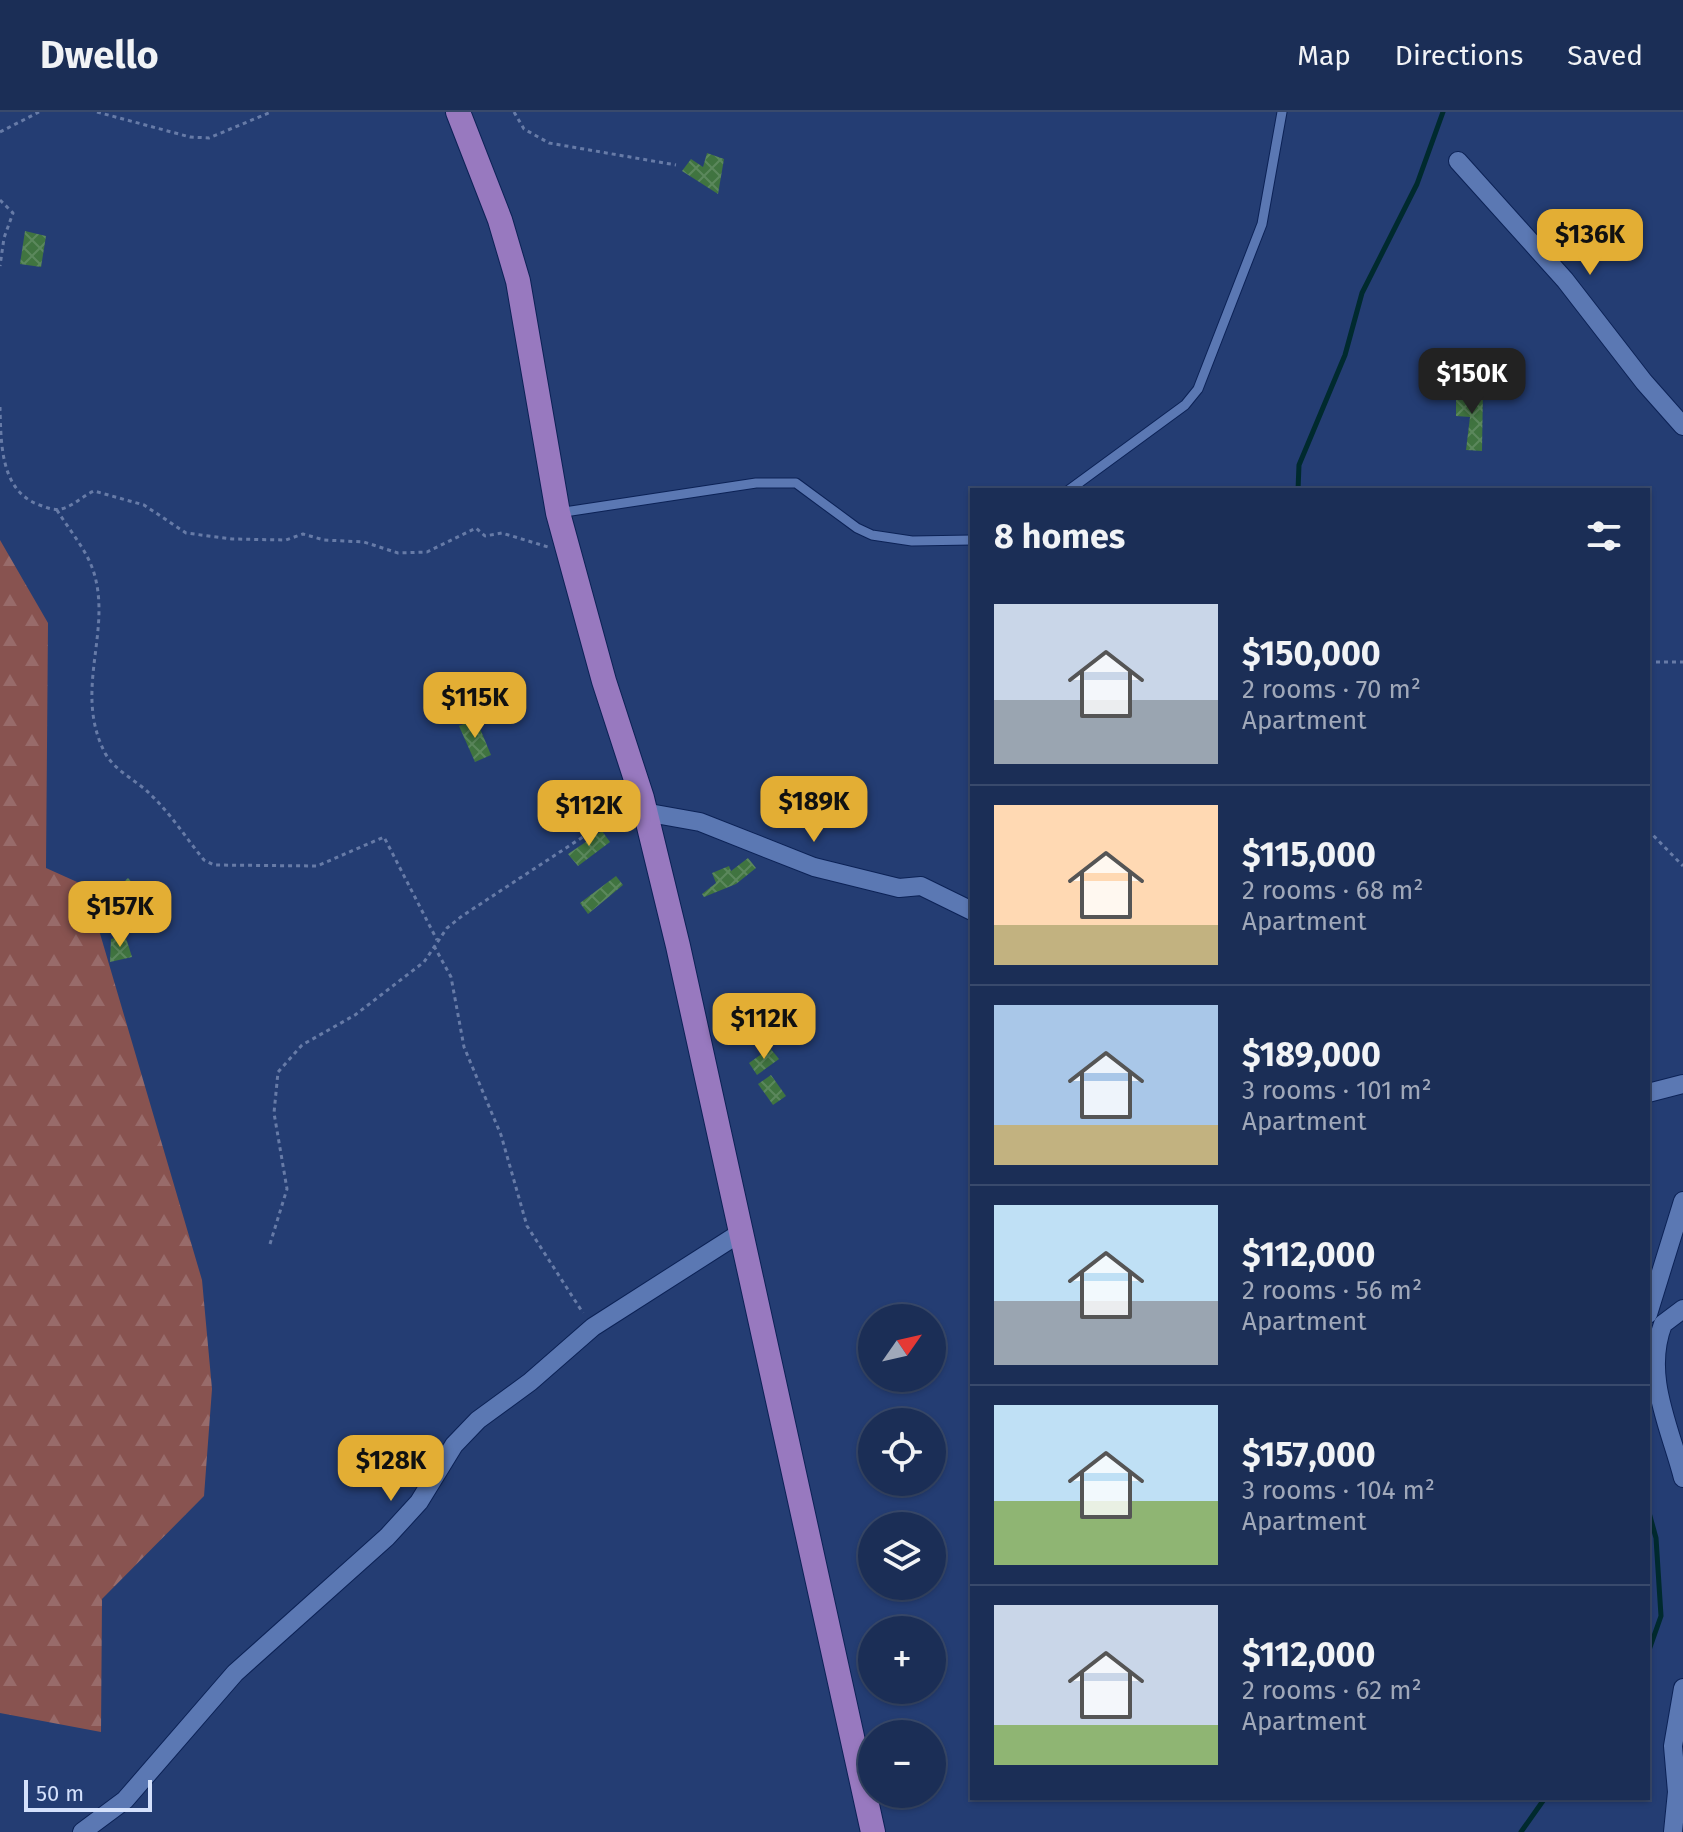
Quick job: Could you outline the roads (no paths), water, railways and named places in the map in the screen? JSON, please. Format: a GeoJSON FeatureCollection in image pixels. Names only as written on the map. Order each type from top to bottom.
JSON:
{"type":"FeatureCollection","features":[{"type":"Feature","properties":{"kind":"main road"},"geometry":{"type":"LineString","coordinates":[[458,112],[500,220],[518,281],[558,513],[643,805],[678,946],[873,1832]]}},
{"type":"Feature","properties":{"kind":"street"},"geometry":{"type":"LineString","coordinates":[[1458,161],[1565,280],[1644,382],[1683,426]]}},
{"type":"Feature","properties":{"kind":"street"},"geometry":{"type":"LineString","coordinates":[[643,805],[700,822],[827,871],[899,888],[921,886],[970,910]]}},
{"type":"Feature","properties":{"kind":"street"},"geometry":{"type":"LineString","coordinates":[[1650,1092],[1683,1084]]}},
{"type":"Feature","properties":{"kind":"street"},"geometry":{"type":"LineString","coordinates":[[1650,1308],[1683,1201]]}},
{"type":"Feature","properties":{"kind":"street"},"geometry":{"type":"LineString","coordinates":[[82,1832],[125,1800],[235,1673],[396,1528],[419,1502],[454,1445],[469,1427],[530,1382],[593,1327],[740,1233]]}},
{"type":"Feature","properties":{"kind":"street"},"geometry":{"type":"LineString","coordinates":[[1654,1372],[1663,1324],[1683,1309]]}},
{"type":"Feature","properties":{"kind":"street"},"geometry":{"type":"LineString","coordinates":[[1650,1355],[1657,1393],[1683,1478]]}},
{"type":"Feature","properties":{"kind":"street"},"geometry":{"type":"LineString","coordinates":[[1673,1832],[1677,1792],[1673,1746],[1683,1688]]}},
{"type":"Feature","properties":{"kind":"lane"},"geometry":{"type":"LineString","coordinates":[[1072,488],[1185,405],[1198,389],[1262,224],[1282,112]]}},
{"type":"Feature","properties":{"kind":"lane"},"geometry":{"type":"LineString","coordinates":[[558,513],[756,483],[796,483],[872,535],[912,541],[970,540]]}},
{"type":"Feature","properties":{"kind":"waterway"},"geometry":{"type":"LineString","coordinates":[[1298,488],[1299,465],[1345,355],[1362,293],[1417,184],[1443,112]]}},
{"type":"Feature","properties":{"kind":"waterway"},"geometry":{"type":"LineString","coordinates":[[1650,1516],[1656,1538],[1661,1616],[1650,1647]]}},
{"type":"Feature","properties":{"kind":"waterway"},"geometry":{"type":"LineString","coordinates":[[1521,1832],[1544,1800]]}}]}
